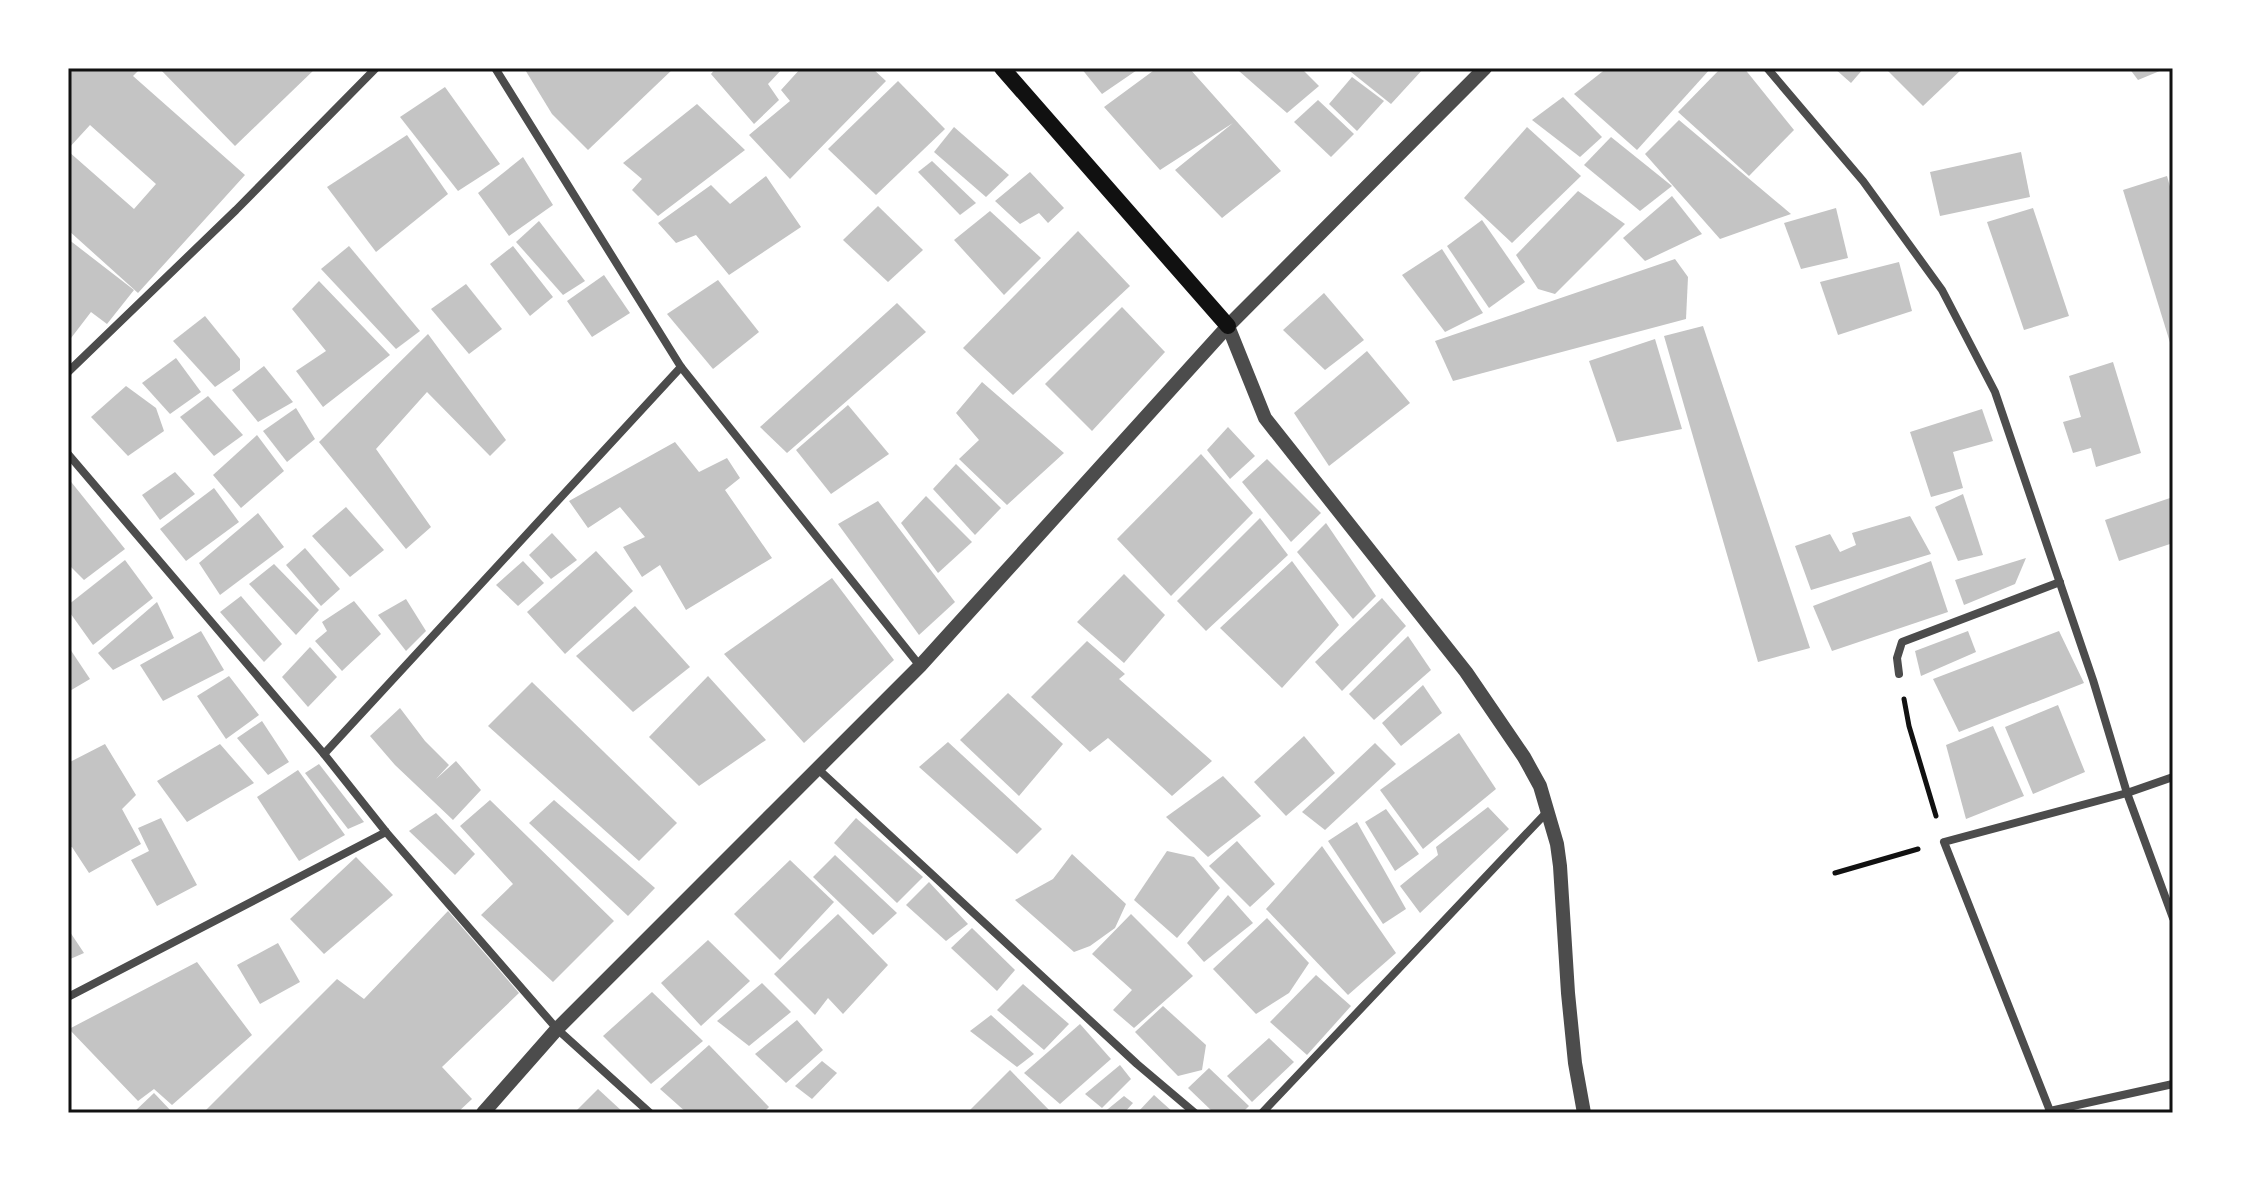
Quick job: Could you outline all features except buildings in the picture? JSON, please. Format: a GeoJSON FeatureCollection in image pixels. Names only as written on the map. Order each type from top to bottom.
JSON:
{"type":"FeatureCollection","features":[{"type":"Feature","properties":{"kind":"main road"},"geometry":{"type":"LineString","coordinates":[[1002,68],[1228,326]]}},
{"type":"Feature","properties":{"kind":"street"},"geometry":{"type":"LineString","coordinates":[[68,372],[236,210],[376,68]]}},
{"type":"Feature","properties":{"kind":"street"},"geometry":{"type":"LineString","coordinates":[[495,68],[681,367],[920,666]]}},
{"type":"Feature","properties":{"kind":"street"},"geometry":{"type":"LineString","coordinates":[[483,1113],[557,1029],[920,666],[1228,326],[1485,68]]}},
{"type":"Feature","properties":{"kind":"street"},"geometry":{"type":"LineString","coordinates":[[1767,68],[1789,90],[1863,181],[1942,290],[1995,392],[2127,793],[2173,918]]}},
{"type":"Feature","properties":{"kind":"street"},"geometry":{"type":"LineString","coordinates":[[1228,326],[1265,418],[1466,672],[1540,786],[1557,844],[1560,866],[1568,993],[1584,1113]]}},
{"type":"Feature","properties":{"kind":"street"},"geometry":{"type":"LineString","coordinates":[[324,754],[681,367]]}},
{"type":"Feature","properties":{"kind":"street"},"geometry":{"type":"LineString","coordinates":[[68,454],[324,754],[386,832],[557,1029],[650,1113]]}},
{"type":"Feature","properties":{"kind":"street"},"geometry":{"type":"LineString","coordinates":[[1899,674],[1897,658],[1902,642],[2060,582]]}},
{"type":"Feature","properties":{"kind":"street"},"geometry":{"type":"LineString","coordinates":[[819,770],[1137,1064],[1195,1113]]}},
{"type":"Feature","properties":{"kind":"street"},"geometry":{"type":"LineString","coordinates":[[2173,777],[2127,793],[1944,842],[2048,1112],[2173,1084]]}},
{"type":"Feature","properties":{"kind":"street"},"geometry":{"type":"LineString","coordinates":[[1262,1113],[1547,812]]}},
{"type":"Feature","properties":{"kind":"street"},"geometry":{"type":"LineString","coordinates":[[68,997],[386,832]]}},
{"type":"Feature","properties":{"kind":"path"},"geometry":{"type":"LineString","coordinates":[[1835,873],[1944,842],[1909,726],[1899,674]]}}]}
